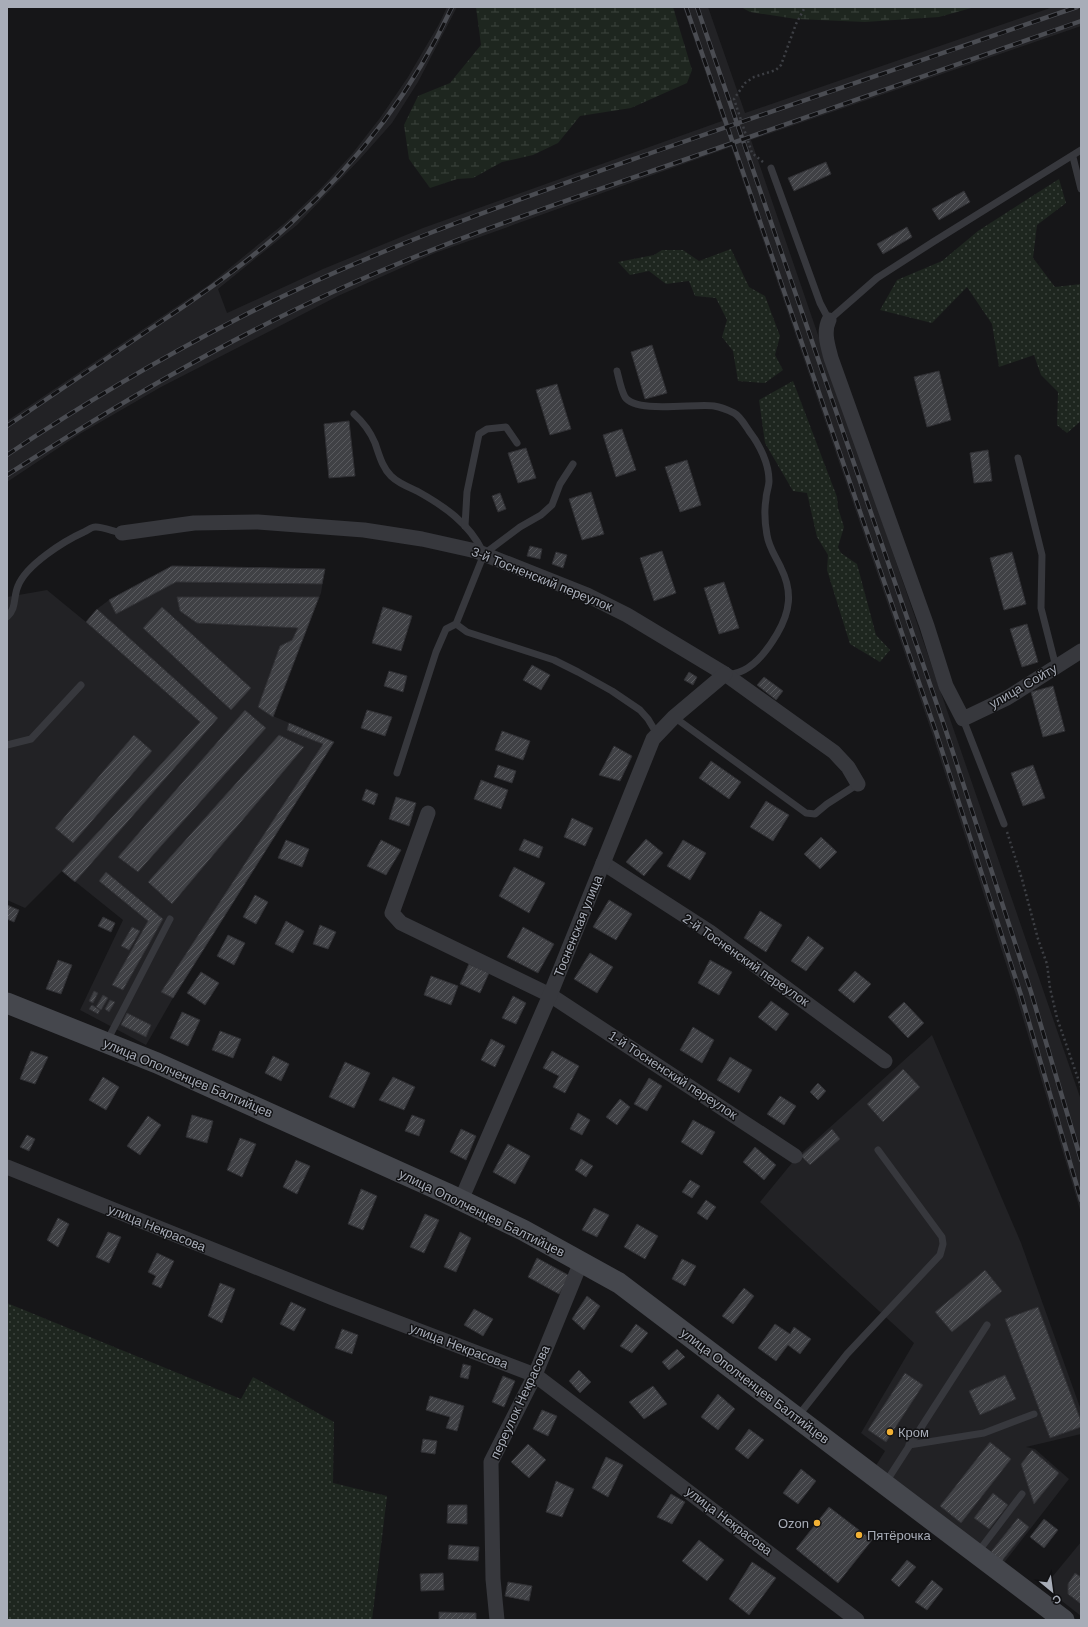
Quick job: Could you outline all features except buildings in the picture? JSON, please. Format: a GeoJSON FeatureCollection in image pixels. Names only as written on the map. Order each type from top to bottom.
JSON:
{"type":"FeatureCollection","features":[{"type":"Feature","properties":{"kind":"main road","name":"улица Ополченцев Балтийцев"},"geometry":{"type":"LineString","coordinates":[[7,1003],[157,1063],[461,1200],[523,1230],[619,1283],[1064,1620]]}},
{"type":"Feature","properties":{"kind":"street"},"geometry":{"type":"LineString","coordinates":[[829,320],[826,325],[826,340],[831,358],[927,626],[946,686],[963,719]]}},
{"type":"Feature","properties":{"kind":"street","name":"3-й Тосненский переулок"},"geometry":{"type":"LineString","coordinates":[[122,533],[194,524],[258,522],[364,530],[422,539],[484,554],[587,595],[627,615],[725,674],[834,752],[848,767],[858,784]]}},
{"type":"Feature","properties":{"kind":"street","name":"улица Сойту"},"geometry":{"type":"LineString","coordinates":[[963,719],[1007,698],[1081,651]]}},
{"type":"Feature","properties":{"kind":"street","name":"Тосненская улица"},"geometry":{"type":"LineString","coordinates":[[461,1200],[550,995],[653,738],[674,717],[725,674]]}},
{"type":"Feature","properties":{"kind":"street","name":"1-й Тосненский переулок"},"geometry":{"type":"LineString","coordinates":[[428,813],[392,913],[401,923],[550,995],[796,1156]]}},
{"type":"Feature","properties":{"kind":"street","name":"2-й Тосненский переулок"},"geometry":{"type":"LineString","coordinates":[[603,863],[710,932],[885,1061]]}},
{"type":"Feature","properties":{"kind":"street","name":"улица Некрасова"},"geometry":{"type":"LineString","coordinates":[[7,1167],[326,1296],[535,1375],[857,1620]]}},
{"type":"Feature","properties":{"kind":"street","name":"переулок Некрасова"},"geometry":{"type":"LineString","coordinates":[[497,1620],[493,1580],[491,1462],[535,1375],[581,1262]]}},
{"type":"Feature","properties":{"kind":"lane"},"geometry":{"type":"LineString","coordinates":[[771,168],[820,303],[829,320],[877,278],[932,242],[1073,157],[1081,150]]}},
{"type":"Feature","properties":{"kind":"lane"},"geometry":{"type":"LineString","coordinates":[[1073,157],[1081,189]]}},
{"type":"Feature","properties":{"kind":"lane"},"geometry":{"type":"LineString","coordinates":[[616,371],[625,396],[629,401],[667,408],[713,406],[735,413],[753,436],[767,466],[769,482],[765,500],[766,534],[786,579],[789,589],[790,602],[786,616],[776,635],[757,661],[734,674],[725,674]]}},
{"type":"Feature","properties":{"kind":"lane"},"geometry":{"type":"LineString","coordinates":[[354,414],[362,420],[367,428],[382,462],[390,475],[399,482],[440,504],[455,515],[465,526],[484,554]]}},
{"type":"Feature","properties":{"kind":"lane"},"geometry":{"type":"LineString","coordinates":[[465,526],[467,492],[479,434],[487,429],[506,427],[517,443]]}},
{"type":"Feature","properties":{"kind":"lane"},"geometry":{"type":"LineString","coordinates":[[1018,458],[1042,555],[1041,608],[1056,667]]}},
{"type":"Feature","properties":{"kind":"lane"},"geometry":{"type":"LineString","coordinates":[[397,773],[436,652],[446,629],[456,624],[484,554],[520,527],[541,515],[552,505],[560,484],[573,464]]}},
{"type":"Feature","properties":{"kind":"lane"},"geometry":{"type":"LineString","coordinates":[[7,617],[12,613],[16,603],[18,586],[26,574],[48,554],[69,539],[95,527],[122,533]]}},
{"type":"Feature","properties":{"kind":"lane"},"geometry":{"type":"LineString","coordinates":[[456,624],[467,632],[554,660],[578,672],[612,691],[640,710],[648,719],[657,734]]}},
{"type":"Feature","properties":{"kind":"lane"},"geometry":{"type":"LineString","coordinates":[[7,745],[32,739],[81,685]]}},
{"type":"Feature","properties":{"kind":"lane"},"geometry":{"type":"LineString","coordinates":[[674,717],[806,813],[816,814],[827,804],[858,784]]}},
{"type":"Feature","properties":{"kind":"lane"},"geometry":{"type":"LineString","coordinates":[[963,719],[1004,824]]}},
{"type":"Feature","properties":{"kind":"lane"},"geometry":{"type":"LineString","coordinates":[[106,1042],[170,919]]}},
{"type":"Feature","properties":{"kind":"lane"},"geometry":{"type":"LineString","coordinates":[[797,1418],[847,1354],[940,1255],[943,1244],[942,1237],[878,1150]]}},
{"type":"Feature","properties":{"kind":"lane"},"geometry":{"type":"LineString","coordinates":[[885,1484],[987,1325]]}},
{"type":"Feature","properties":{"kind":"lane"},"geometry":{"type":"LineString","coordinates":[[909,1445],[984,1433],[1034,1414]]}},
{"type":"Feature","properties":{"kind":"lane"},"geometry":{"type":"LineString","coordinates":[[976,1554],[1022,1494]]}},
{"type":"Feature","properties":{"kind":"path"},"geometry":{"type":"LineString","coordinates":[[771,168],[752,153],[734,99],[745,83],[754,77],[776,70],[781,65],[796,24],[805,7]]}},
{"type":"Feature","properties":{"kind":"path"},"geometry":{"type":"LineString","coordinates":[[1004,824],[1013,848],[1038,939],[1047,964],[1050,988],[1057,1018],[1081,1087]]}},
{"type":"Feature","properties":{"kind":"shaded area"},"geometry":{"type":"Polygon","coordinates":[[[447,7],[457,7],[418,82],[392,123],[297,225],[218,289],[227,313],[323,269],[423,228],[722,121],[683,7],[708,7],[745,113],[1053,7],[1081,7],[1081,26],[751,140],[1081,1100],[1081,1213],[1017,998],[932,733],[731,147],[435,253],[338,296],[161,387],[78,435],[7,482],[7,421],[210,284],[286,222],[322,187],[352,154],[380,118],[408,77],[439,24],[447,7]]]}},
{"type":"Feature","properties":{"kind":"shaded area"},"geometry":{"type":"Polygon","coordinates":[[[172,566],[325,569],[321,593],[273,716],[334,742],[173,998],[146,1045],[80,1010],[123,920],[62,871],[25,908],[7,900],[7,597],[47,590],[86,622],[97,609],[109,600],[172,566]]]}},
{"type":"Feature","properties":{"kind":"shaded area"},"geometry":{"type":"Polygon","coordinates":[[[932,1035],[1021,1243],[1081,1410],[1081,1434],[1026,1447],[1035,1449],[1069,1479],[1003,1564],[875,1467],[885,1451],[861,1433],[914,1343],[760,1202],[796,1158],[932,1035]]]}},
{"type":"Feature","properties":{"kind":"shaded area"},"geometry":{"type":"Polygon","coordinates":[[[1081,1542],[1081,1616],[1044,1587],[1081,1542]]]}},
{"type":"Feature","properties":{"kind":"green space"},"geometry":{"type":"Polygon","coordinates":[[[476,7],[673,7],[692,70],[687,83],[631,108],[580,116],[558,143],[533,155],[502,162],[473,178],[457,179],[430,188],[409,159],[404,125],[418,96],[450,83],[481,45],[476,7]]]}},
{"type":"Feature","properties":{"kind":"green space"},"geometry":{"type":"Polygon","coordinates":[[[741,7],[975,7],[939,17],[865,22],[796,19],[750,12],[741,7]]]}},
{"type":"Feature","properties":{"kind":"green space"},"geometry":{"type":"Polygon","coordinates":[[[1059,179],[1066,203],[1037,225],[1033,258],[1055,287],[1081,284],[1081,421],[1067,433],[1057,425],[1058,392],[1041,375],[1034,355],[999,367],[992,324],[967,287],[932,323],[880,310],[897,280],[942,261],[978,231],[1059,179]]]}},
{"type":"Feature","properties":{"kind":"green space"},"geometry":{"type":"Polygon","coordinates":[[[731,249],[749,287],[765,296],[780,336],[775,355],[783,370],[765,383],[738,381],[733,351],[722,337],[727,320],[716,298],[695,296],[689,281],[666,284],[649,271],[630,275],[618,262],[654,255],[662,250],[683,250],[699,261],[731,249]]]}},
{"type":"Feature","properties":{"kind":"green space"},"geometry":{"type":"Polygon","coordinates":[[[793,381],[837,497],[838,508],[844,527],[838,547],[841,553],[857,564],[876,635],[890,650],[880,662],[850,644],[827,570],[828,555],[817,537],[807,493],[793,491],[765,443],[759,400],[793,381]]]}},
{"type":"Feature","properties":{"kind":"green space"},"geometry":{"type":"Polygon","coordinates":[[[7,1303],[241,1399],[253,1377],[334,1422],[333,1483],[387,1496],[372,1620],[7,1620],[7,1303]]]}},
{"type":"Feature","properties":{"kind":"railway"},"geometry":{"type":"LineString","coordinates":[[7,426],[212,287],[276,237],[316,200],[361,149],[402,95],[420,67],[452,7]]}},
{"type":"Feature","properties":{"kind":"railway"},"geometry":{"type":"LineString","coordinates":[[686,7],[936,732],[1021,995],[1081,1200]]}},
{"type":"Feature","properties":{"kind":"railway"},"geometry":{"type":"LineString","coordinates":[[697,7],[945,728],[1031,992],[1081,1160]]}},
{"type":"Feature","properties":{"kind":"railway"},"geometry":{"type":"LineString","coordinates":[[7,455],[92,400],[150,366],[239,318],[339,270],[442,228],[599,171],[1077,7]]}},
{"type":"Feature","properties":{"kind":"railway"},"geometry":{"type":"LineString","coordinates":[[7,475],[127,401],[209,354],[292,311],[377,272],[550,206],[1081,21]]}},
{"type":"Feature","properties":{"kind":"place","name":"Кром"},"geometry":{"type":"Point","coordinates":[890,1432]}},
{"type":"Feature","properties":{"kind":"place","name":"Ozon"},"geometry":{"type":"Point","coordinates":[817,1523]}},
{"type":"Feature","properties":{"kind":"place","name":"Пятёрочка"},"geometry":{"type":"Point","coordinates":[859,1535]}}]}
